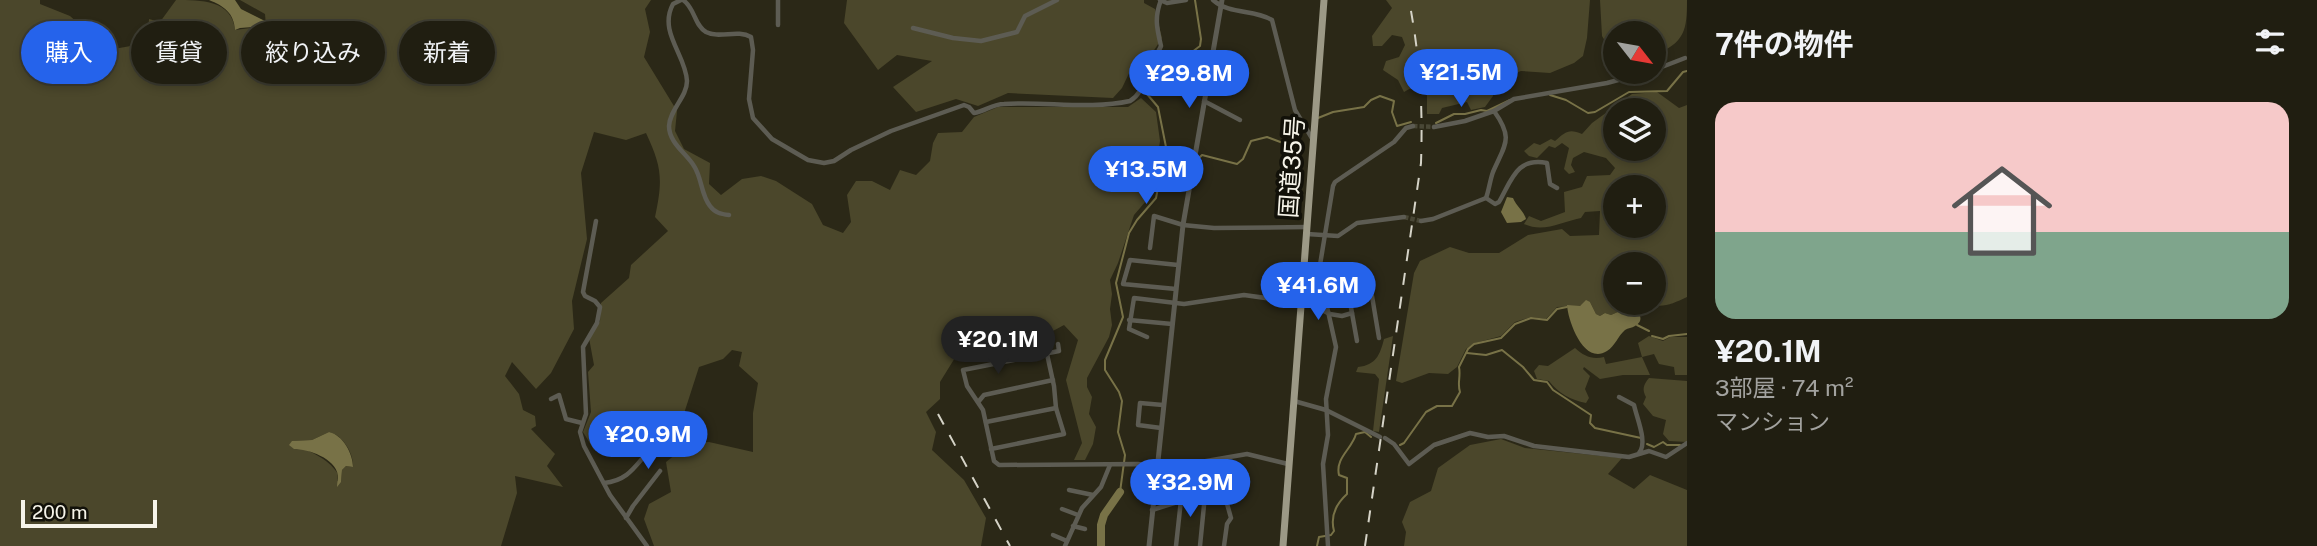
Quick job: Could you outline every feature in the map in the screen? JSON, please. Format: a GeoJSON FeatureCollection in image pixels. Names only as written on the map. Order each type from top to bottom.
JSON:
{"type":"FeatureCollection","features":[{"type":"Feature","properties":{"kind":"highway","name":"国道35号"},"geometry":{"type":"LineString","coordinates":[[1283,546],[1324,0]]}},
{"type":"Feature","properties":{"kind":"street"},"geometry":{"type":"LineString","coordinates":[[729,215],[711,208],[699,174],[676,145],[670,132],[672,112],[687,86],[668,18],[673,4],[682,0],[691,6],[698,23],[712,34],[745,34],[751,37],[753,50],[748,99],[753,118],[772,139],[785,148],[808,160],[824,163],[840,159],[851,150],[891,131],[964,105],[974,113],[1005,103],[1056,105],[1130,101],[1142,87],[1161,46],[1156,22],[1161,0],[1167,3],[1186,0]]}},
{"type":"Feature","properties":{"kind":"street"},"geometry":{"type":"LineString","coordinates":[[778,0],[778,25]]}},
{"type":"Feature","properties":{"kind":"street"},"geometry":{"type":"LineString","coordinates":[[914,28],[953,38],[981,41],[1017,32],[1025,16],[1057,0]]}},
{"type":"Feature","properties":{"kind":"street"},"geometry":{"type":"LineString","coordinates":[[1213,0],[1272,20],[1295,110],[1313,141]]}},
{"type":"Feature","properties":{"kind":"street"},"geometry":{"type":"LineString","coordinates":[[1149,546],[1183,225],[1221,3]]}},
{"type":"Feature","properties":{"kind":"street"},"geometry":{"type":"LineString","coordinates":[[1666,65],[1685,58]]}},
{"type":"Feature","properties":{"kind":"street"},"geometry":{"type":"LineString","coordinates":[[1434,127],[1465,121],[1494,111],[1514,99],[1603,84]]}},
{"type":"Feature","properties":{"kind":"street"},"geometry":{"type":"LineString","coordinates":[[1204,101],[1240,120]]}},
{"type":"Feature","properties":{"kind":"street"},"geometry":{"type":"LineString","coordinates":[[1486,198],[1492,176],[1507,142],[1507,135],[1494,111]]}},
{"type":"Feature","properties":{"kind":"street"},"geometry":{"type":"LineString","coordinates":[[1328,546],[1323,464],[1328,435],[1326,399],[1336,347],[1320,271],[1333,187],[1335,182],[1394,142],[1406,128],[1413,126]]}},
{"type":"Feature","properties":{"kind":"street"},"geometry":{"type":"LineString","coordinates":[[1486,198],[1495,204],[1499,202],[1515,172],[1533,161],[1547,163],[1550,184],[1557,188]]}},
{"type":"Feature","properties":{"kind":"street"},"geometry":{"type":"LineString","coordinates":[[1421,221],[1433,219],[1486,198]]}},
{"type":"Feature","properties":{"kind":"street"},"geometry":{"type":"LineString","coordinates":[[1150,248],[1154,216],[1183,225],[1306,231],[1338,236],[1357,223],[1404,217]]}},
{"type":"Feature","properties":{"kind":"street"},"geometry":{"type":"LineString","coordinates":[[596,221],[583,292],[600,307],[597,323],[583,347],[586,414],[580,432],[584,446],[604,483],[647,546]]}},
{"type":"Feature","properties":{"kind":"street"},"geometry":{"type":"LineString","coordinates":[[1176,289],[1123,284],[1130,260],[1178,265]]}},
{"type":"Feature","properties":{"kind":"street"},"geometry":{"type":"LineString","coordinates":[[1146,337],[1129,329],[1134,298],[1184,304],[1235,295],[1309,304],[1330,314],[1342,316],[1352,313]]}},
{"type":"Feature","properties":{"kind":"street"},"geometry":{"type":"LineString","coordinates":[[1357,341],[1350,302],[1372,296],[1379,338]]}},
{"type":"Feature","properties":{"kind":"street"},"geometry":{"type":"LineString","coordinates":[[1129,320],[1172,324]]}},
{"type":"Feature","properties":{"kind":"street"},"geometry":{"type":"LineString","coordinates":[[1058,344],[1059,351],[963,370],[967,386],[979,401],[994,461],[999,464],[1130,465],[1157,468],[1184,466],[1247,453],[1289,464]]}},
{"type":"Feature","properties":{"kind":"street"},"geometry":{"type":"LineString","coordinates":[[991,449],[1064,434],[1056,408],[1047,354]]}},
{"type":"Feature","properties":{"kind":"street"},"geometry":{"type":"LineString","coordinates":[[979,401],[984,395],[1053,380]]}},
{"type":"Feature","properties":{"kind":"street"},"geometry":{"type":"LineString","coordinates":[[551,399],[559,395],[566,419],[582,423]]}},
{"type":"Feature","properties":{"kind":"street"},"geometry":{"type":"LineString","coordinates":[[1619,397],[1634,405],[1640,433],[1644,439],[1639,453]]}},
{"type":"Feature","properties":{"kind":"street"},"geometry":{"type":"LineString","coordinates":[[1293,401],[1326,410],[1394,444],[1409,464],[1434,445],[1470,433],[1488,437],[1504,436],[1527,445],[1629,457],[1652,451],[1666,457],[1687,443]]}},
{"type":"Feature","properties":{"kind":"street"},"geometry":{"type":"LineString","coordinates":[[1161,428],[1138,425],[1140,403],[1163,405]]}},
{"type":"Feature","properties":{"kind":"street"},"geometry":{"type":"LineString","coordinates":[[986,422],[1056,408]]}},
{"type":"Feature","properties":{"kind":"street"},"geometry":{"type":"LineString","coordinates":[[604,483],[618,482],[632,472],[641,458],[659,440],[682,429]]}},
{"type":"Feature","properties":{"kind":"street"},"geometry":{"type":"LineString","coordinates":[[1053,535],[1066,543],[1082,508],[1101,487],[1110,465]]}},
{"type":"Feature","properties":{"kind":"street"},"geometry":{"type":"LineString","coordinates":[[626,518],[660,471]]}},
{"type":"Feature","properties":{"kind":"street"},"geometry":{"type":"LineString","coordinates":[[1069,490],[1093,495]]}},
{"type":"Feature","properties":{"kind":"street"},"geometry":{"type":"LineString","coordinates":[[1152,510],[1181,500],[1224,494],[1231,518],[1227,524],[1224,546]]}},
{"type":"Feature","properties":{"kind":"street"},"geometry":{"type":"LineString","coordinates":[[1200,546],[1205,495]]}},
{"type":"Feature","properties":{"kind":"street"},"geometry":{"type":"LineString","coordinates":[[1176,546],[1181,500]]}},
{"type":"Feature","properties":{"kind":"street"},"geometry":{"type":"LineString","coordinates":[[1062,509],[1079,515]]}},
{"type":"Feature","properties":{"kind":"street"},"geometry":{"type":"LineString","coordinates":[[1073,526],[1085,529]]}},
{"type":"Feature","properties":{"kind":"shaded area"},"geometry":{"type":"Polygon","coordinates":[[[0,0],[40,0],[40,4],[70,16],[76,21],[21,21],[21,84],[117,84],[117,48],[131,46],[131,84],[227,84],[227,21],[161,21],[176,0],[195,0],[222,7],[233,20],[235,30],[241,29],[241,84],[385,84],[385,21],[266,21],[265,14],[240,0],[651,0],[645,9],[650,32],[644,57],[677,111],[675,131],[684,149],[710,163],[709,184],[721,195],[742,179],[761,176],[776,181],[812,204],[823,225],[843,233],[851,222],[847,195],[856,181],[872,181],[890,190],[900,170],[916,175],[930,161],[938,133],[962,132],[974,117],[998,107],[1128,107],[1141,98],[1156,112],[1160,141],[1152,194],[1134,215],[1110,280],[1112,325],[1109,337],[1087,378],[1087,387],[1092,397],[1089,414],[1096,427],[1093,444],[1085,460],[1074,460],[1082,443],[1066,380],[1078,340],[1064,325],[1040,338],[993,347],[966,340],[940,382],[940,399],[926,412],[936,432],[932,450],[964,480],[986,518],[981,546],[654,546],[644,519],[649,504],[671,492],[666,462],[690,443],[709,442],[753,452],[753,413],[758,383],[739,366],[742,352],[732,350],[723,359],[699,367],[679,429],[638,453],[625,451],[618,441],[594,450],[583,432],[591,412],[588,372],[594,365],[589,338],[600,321],[601,303],[629,278],[631,265],[668,231],[655,217],[660,174],[646,133],[626,140],[594,132],[581,173],[587,239],[572,301],[574,329],[551,373],[536,389],[512,362],[505,376],[519,394],[523,410],[535,416],[536,426],[531,429],[555,454],[547,466],[563,487],[515,476],[517,493],[501,546],[0,546],[0,0]],[[329,432],[312,440],[293,441],[334,468],[338,474],[337,481],[341,482],[342,470],[346,466],[353,467],[353,462],[347,446],[339,437],[329,432]]]}},
{"type":"Feature","properties":{"kind":"shaded area"},"geometry":{"type":"Polygon","coordinates":[[[209,0],[235,0],[241,9],[265,21],[241,21],[241,28],[235,30],[233,19],[219,5],[209,0]]]}},
{"type":"Feature","properties":{"kind":"shaded area"},"geometry":{"type":"Polygon","coordinates":[[[847,0],[1144,0],[1144,3],[1155,9],[1162,38],[1149,58],[1132,67],[1122,88],[1113,98],[1008,93],[978,106],[956,99],[916,112],[893,87],[932,61],[897,55],[878,70],[844,23],[847,0]]]}},
{"type":"Feature","properties":{"kind":"shaded area"},"geometry":{"type":"Polygon","coordinates":[[[1386,0],[1590,0],[1583,56],[1574,63],[1550,73],[1521,71],[1492,82],[1493,96],[1485,107],[1471,110],[1467,102],[1442,108],[1439,114],[1427,114],[1427,79],[1404,92],[1398,80],[1383,70],[1386,61],[1399,57],[1405,45],[1402,37],[1392,35],[1382,46],[1373,46],[1372,36],[1392,8],[1386,0]]]}},
{"type":"Feature","properties":{"kind":"shaded area"},"geometry":{"type":"Polygon","coordinates":[[[1600,0],[1687,0],[1682,34],[1666,49],[1666,21],[1603,21],[1602,36],[1600,0]]]}},
{"type":"Feature","properties":{"kind":"shaded area"},"geometry":{"type":"Polygon","coordinates":[[[1657,92],[1665,98],[1626,98],[1632,94],[1657,92]]]}},
{"type":"Feature","properties":{"kind":"shaded area"},"geometry":{"type":"Polygon","coordinates":[[[1666,99],[1679,108],[1687,105],[1687,297],[1666,305],[1666,252],[1603,252],[1603,314],[1596,314],[1590,302],[1580,306],[1557,307],[1546,319],[1531,317],[1515,322],[1501,336],[1475,343],[1466,349],[1457,367],[1448,374],[1429,373],[1402,383],[1396,381],[1414,273],[1420,261],[1450,247],[1469,253],[1499,253],[1528,235],[1562,229],[1570,236],[1599,235],[1600,211],[1585,212],[1581,218],[1553,226],[1524,224],[1529,216],[1541,221],[1565,212],[1564,192],[1582,187],[1587,176],[1603,175],[1603,238],[1666,238],[1666,175],[1610,175],[1615,168],[1609,161],[1666,161],[1666,99]]]}},
{"type":"Feature","properties":{"kind":"shaded area"},"geometry":{"type":"Polygon","coordinates":[[[1603,115],[1603,157],[1584,152],[1573,158],[1571,165],[1575,172],[1569,174],[1564,169],[1569,148],[1562,143],[1555,148],[1549,146],[1537,158],[1524,151],[1534,143],[1540,145],[1551,139],[1555,141],[1567,132],[1582,134],[1603,115]]]}},
{"type":"Feature","properties":{"kind":"shaded area"},"geometry":{"type":"Polygon","coordinates":[[[1507,197],[1513,198],[1526,219],[1507,223],[1501,212],[1507,197]]]}},
{"type":"Feature","properties":{"kind":"shaded area"},"geometry":{"type":"Polygon","coordinates":[[[1586,300],[1600,316],[1639,315],[1640,320],[1635,326],[1625,330],[1607,351],[1599,354],[1584,347],[1570,321],[1567,305],[1580,306],[1586,300]]]}},
{"type":"Feature","properties":{"kind":"shaded area"},"geometry":{"type":"Polygon","coordinates":[[[1393,336],[1379,432],[1373,431],[1379,379],[1375,374],[1356,372],[1358,367],[1369,364],[1379,354],[1384,339],[1393,336]]]}},
{"type":"Feature","properties":{"kind":"shaded area"},"geometry":{"type":"Polygon","coordinates":[[[1649,336],[1663,341],[1670,337],[1687,337],[1687,375],[1675,375],[1674,367],[1659,364],[1654,354],[1642,357],[1638,343],[1649,336]]]}},
{"type":"Feature","properties":{"kind":"shaded area"},"geometry":{"type":"Polygon","coordinates":[[[1575,348],[1588,357],[1604,357],[1606,364],[1642,357],[1650,375],[1623,375],[1600,379],[1584,367],[1590,376],[1585,389],[1589,398],[1586,403],[1565,395],[1549,381],[1537,379],[1534,371],[1539,365],[1548,366],[1575,348]]]}},
{"type":"Feature","properties":{"kind":"shaded area"},"geometry":{"type":"Polygon","coordinates":[[[1649,378],[1687,381],[1687,442],[1669,441],[1663,434],[1666,420],[1653,416],[1643,404],[1646,397],[1645,383],[1649,378]]]}},
{"type":"Feature","properties":{"kind":"shaded area"},"geometry":{"type":"Polygon","coordinates":[[[329,432],[343,441],[353,462],[353,467],[346,466],[342,470],[341,482],[337,487],[338,475],[332,464],[320,456],[289,445],[292,441],[312,440],[329,432]]]}},
{"type":"Feature","properties":{"kind":"shaded area"},"geometry":{"type":"Polygon","coordinates":[[[1501,439],[1525,448],[1622,458],[1608,474],[1634,489],[1650,475],[1687,490],[1687,546],[1404,546],[1406,532],[1402,522],[1410,502],[1431,491],[1438,468],[1470,445],[1501,439]]]}},
{"type":"Feature","properties":{"kind":"waterway"},"geometry":{"type":"LineString","coordinates":[[1120,492],[1125,455],[1118,432],[1122,401],[1105,370],[1105,360],[1123,317],[1116,283],[1129,233],[1156,198],[1166,147],[1158,107],[1147,94],[1152,88],[1172,89],[1186,81],[1182,65],[1188,55],[1200,46],[1201,39],[1195,0]]}},
{"type":"Feature","properties":{"kind":"waterway"},"geometry":{"type":"LineString","coordinates":[[1550,95],[1566,100],[1588,113],[1595,112],[1629,92],[1667,91],[1683,72],[1687,71]]}},
{"type":"Feature","properties":{"kind":"waterway"},"geometry":{"type":"LineString","coordinates":[[1318,118],[1333,112],[1364,107],[1380,96],[1394,101],[1392,112],[1397,126],[1411,122]]}},
{"type":"Feature","properties":{"kind":"waterway"},"geometry":{"type":"LineString","coordinates":[[1436,123],[1454,114],[1487,111],[1510,100]]}},
{"type":"Feature","properties":{"kind":"waterway"},"geometry":{"type":"LineString","coordinates":[[1200,157],[1202,155],[1237,164],[1243,159],[1251,141],[1267,137],[1283,143],[1294,137],[1301,127]]}},
{"type":"Feature","properties":{"kind":"waterway"},"geometry":{"type":"LineString","coordinates":[[1161,166],[1188,165]]}},
{"type":"Feature","properties":{"kind":"waterway"},"geometry":{"type":"LineString","coordinates":[[1400,445],[1426,412],[1437,406],[1452,406],[1460,392],[1459,367],[1468,349],[1474,344],[1501,338],[1515,324],[1531,318],[1547,320],[1557,309],[1567,307]]}},
{"type":"Feature","properties":{"kind":"waterway"},"geometry":{"type":"LineString","coordinates":[[1637,325],[1649,331]]}},
{"type":"Feature","properties":{"kind":"waterway"},"geometry":{"type":"LineString","coordinates":[[1652,336],[1663,339],[1687,334]]}},
{"type":"Feature","properties":{"kind":"waterway"},"geometry":{"type":"LineString","coordinates":[[1467,353],[1486,355],[1502,350],[1534,380],[1547,382],[1553,390],[1591,415],[1590,423],[1595,428],[1641,438]]}},
{"type":"Feature","properties":{"kind":"waterway"},"geometry":{"type":"LineString","coordinates":[[1317,546],[1319,537],[1331,535],[1334,531],[1335,511],[1347,494],[1347,478],[1339,475],[1339,464],[1356,434],[1365,432],[1371,437]]}},
{"type":"Feature","properties":{"kind":"waterway"},"geometry":{"type":"LineString","coordinates":[[1647,444],[1654,447],[1663,442],[1667,445],[1680,445]]}},
{"type":"Feature","properties":{"kind":"waterway"},"geometry":{"type":"LineString","coordinates":[[1101,546],[1104,515],[1120,492]]}},
{"type":"Feature","properties":{"kind":"tunnel"},"geometry":{"type":"LineString","coordinates":[[1413,126],[1434,127]]}},
{"type":"Feature","properties":{"kind":"tunnel"},"geometry":{"type":"LineString","coordinates":[[1404,217],[1421,221]]}},
{"type":"Feature","properties":{"kind":"railway"},"geometry":{"type":"LineString","coordinates":[[1365,546],[1421,163],[1420,81],[1409,0]]}},
{"type":"Feature","properties":{"kind":"railway"},"geometry":{"type":"LineString","coordinates":[[938,414],[1010,546]]}}]}
